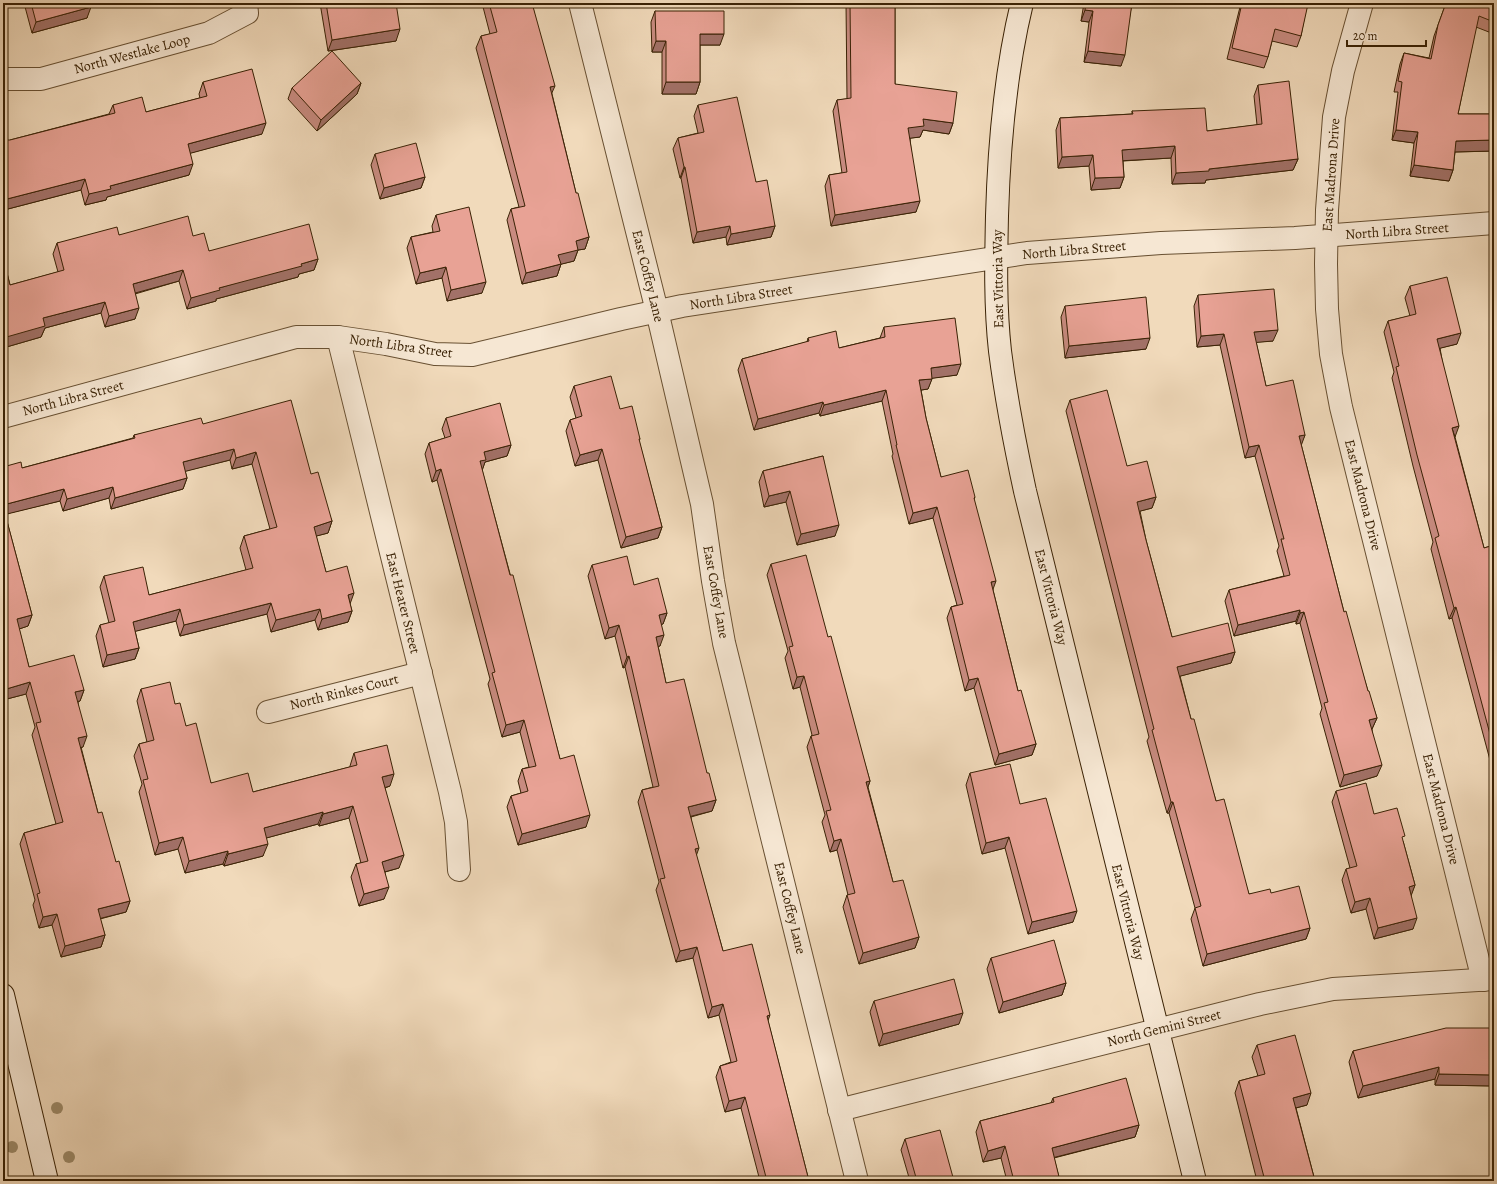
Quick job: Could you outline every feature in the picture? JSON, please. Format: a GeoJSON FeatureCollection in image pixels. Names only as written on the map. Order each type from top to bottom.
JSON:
{"type":"FeatureCollection","features":[{"type":"Feature","properties":{"kind":"street","name":"North Westlake Loop"},"geometry":{"type":"LineString","coordinates":[[3,79],[41,79],[209,34],[247,13],[246,3]]}},
{"type":"Feature","properties":{"kind":"street","name":"East Coffey Lane"},"geometry":{"type":"LineString","coordinates":[[580,3],[657,311],[702,504],[724,643],[857,1181]]}},
{"type":"Feature","properties":{"kind":"street","name":"East Vittoria Way"},"geometry":{"type":"LineString","coordinates":[[1022,3],[1007,86],[999,164],[996,258],[996,287],[1000,351],[1010,420],[1023,484],[1195,1181]]}},
{"type":"Feature","properties":{"kind":"street","name":"East Madrona Drive"},"geometry":{"type":"LineString","coordinates":[[1362,3],[1343,71],[1334,117],[1326,236],[1327,309],[1331,354],[1342,407],[1489,979]]}},
{"type":"Feature","properties":{"kind":"street","name":"North Libra Street"},"geometry":{"type":"LineString","coordinates":[[3,417],[296,337],[338,337],[386,344],[435,354],[472,355],[682,306],[1026,253],[1161,243],[1326,236],[1494,223]]}},
{"type":"Feature","properties":{"kind":"street","name":"East Heater Street"},"geometry":{"type":"LineString","coordinates":[[338,337],[453,807],[456,822],[458,870]]}},
{"type":"Feature","properties":{"kind":"street","name":"North Rinkes Court"},"geometry":{"type":"LineString","coordinates":[[268,712],[421,673]]}},
{"type":"Feature","properties":{"kind":"street","name":"North Gemini Street"},"geometry":{"type":"LineString","coordinates":[[840,1110],[1157,1029],[1260,1004],[1334,989],[1489,979]]}},
{"type":"Feature","properties":{"kind":"street"},"geometry":{"type":"LineString","coordinates":[[3,995],[47,1181]]}},
{"type":"Feature","properties":{"kind":"building"},"geometry":{"type":"Polygon","coordinates":[[[31,3],[90,3],[91,7],[36,22],[31,3]]]}},
{"type":"Feature","properties":{"kind":"building"},"geometry":{"type":"Polygon","coordinates":[[[326,3],[396,3],[400,29],[332,40],[326,3]]]}},
{"type":"Feature","properties":{"kind":"building"},"geometry":{"type":"Polygon","coordinates":[[[489,3],[532,3],[555,86],[550,87],[576,193],[578,193],[589,237],[576,241],[578,250],[558,255],[561,264],[526,273],[511,209],[525,206],[481,36],[497,32],[489,3]]]}},
{"type":"Feature","properties":{"kind":"building"},"geometry":{"type":"Polygon","coordinates":[[[850,3],[895,3],[895,84],[957,92],[953,123],[923,119],[924,126],[908,128],[920,201],[835,215],[829,175],[847,172],[837,100],[851,98],[850,3]]]}},
{"type":"Feature","properties":{"kind":"building"},"geometry":{"type":"Polygon","coordinates":[[[1086,3],[1132,3],[1125,55],[1088,51],[1093,11],[1085,10],[1086,3]]]}},
{"type":"Feature","properties":{"kind":"building"},"geometry":{"type":"Polygon","coordinates":[[[1242,3],[1307,3],[1301,36],[1275,29],[1268,57],[1232,48],[1242,3]]]}},
{"type":"Feature","properties":{"kind":"building"},"geometry":{"type":"Polygon","coordinates":[[[1446,3],[1494,3],[1494,22],[1479,16],[1458,114],[1494,114],[1494,140],[1456,141],[1453,170],[1414,165],[1418,132],[1396,130],[1402,82],[1398,81],[1404,53],[1431,59],[1438,25],[1446,3]]]}},
{"type":"Feature","properties":{"kind":"building"},"geometry":{"type":"Polygon","coordinates":[[[655,11],[724,11],[724,34],[700,34],[700,82],[666,82],[666,41],[656,41],[655,11]]]}},
{"type":"Feature","properties":{"kind":"building"},"geometry":{"type":"Polygon","coordinates":[[[332,51],[361,83],[321,120],[292,88],[332,51]]]}},
{"type":"Feature","properties":{"kind":"building"},"geometry":{"type":"Polygon","coordinates":[[[252,69],[266,123],[188,144],[193,164],[110,186],[111,189],[89,194],[85,179],[3,201],[3,140],[10,140],[115,113],[113,105],[142,97],[146,112],[207,96],[203,82],[252,69]]]}},
{"type":"Feature","properties":{"kind":"building"},"geometry":{"type":"Polygon","coordinates":[[[1289,81],[1298,159],[1209,169],[1209,171],[1176,173],[1175,146],[1122,150],[1124,177],[1095,178],[1093,155],[1062,157],[1060,118],[1133,114],[1132,111],[1205,108],[1207,131],[1262,124],[1258,85],[1289,81]]]}},
{"type":"Feature","properties":{"kind":"building"},"geometry":{"type":"Polygon","coordinates":[[[737,97],[756,182],[767,180],[775,226],[731,234],[730,226],[697,232],[678,138],[704,132],[698,105],[737,97]]]}},
{"type":"Feature","properties":{"kind":"building"},"geometry":{"type":"Polygon","coordinates":[[[416,143],[425,177],[384,188],[375,154],[416,143]]]}},
{"type":"Feature","properties":{"kind":"building"},"geometry":{"type":"Polygon","coordinates":[[[469,207],[486,282],[451,290],[446,267],[420,273],[411,237],[440,231],[436,215],[469,207]]]}},
{"type":"Feature","properties":{"kind":"building"},"geometry":{"type":"Polygon","coordinates":[[[188,216],[193,236],[204,233],[209,251],[309,224],[318,259],[301,264],[302,266],[219,288],[220,290],[191,298],[183,270],[133,284],[139,308],[109,316],[105,302],[43,318],[45,326],[3,338],[3,257],[10,285],[64,270],[57,243],[117,227],[119,235],[188,216]]]}},
{"type":"Feature","properties":{"kind":"building"},"geometry":{"type":"Polygon","coordinates":[[[1447,277],[1461,333],[1437,339],[1459,426],[1452,428],[1484,548],[1494,545],[1494,749],[1456,607],[1454,608],[1435,538],[1439,536],[1417,455],[1396,367],[1399,366],[1388,321],[1416,314],[1410,286],[1447,277]]]}},
{"type":"Feature","properties":{"kind":"building"},"geometry":{"type":"Polygon","coordinates":[[[1274,289],[1278,330],[1254,332],[1266,386],[1293,380],[1305,435],[1299,436],[1344,612],[1346,611],[1377,718],[1369,720],[1382,765],[1344,775],[1324,703],[1328,702],[1304,612],[1300,613],[1300,610],[1238,625],[1229,590],[1290,575],[1281,539],[1284,539],[1259,445],[1249,447],[1224,334],[1201,336],[1198,295],[1274,289]]]}},
{"type":"Feature","properties":{"kind":"building"},"geometry":{"type":"Polygon","coordinates":[[[1146,297],[1150,338],[1069,346],[1065,306],[1146,297]]]}},
{"type":"Feature","properties":{"kind":"building"},"geometry":{"type":"Polygon","coordinates":[[[955,318],[961,364],[931,368],[932,379],[919,380],[926,418],[941,477],[968,470],[996,581],[991,582],[1018,691],[1021,690],[1036,744],[999,754],[978,678],[969,680],[951,607],[963,604],[937,507],[913,513],[896,445],[886,390],[824,405],[823,402],[758,419],[742,359],[809,341],[808,338],[836,331],[839,348],[885,337],[884,327],[955,318]]]}},
{"type":"Feature","properties":{"kind":"building"},"geometry":{"type":"Polygon","coordinates":[[[611,376],[620,409],[632,406],[662,527],[626,537],[602,449],[580,455],[570,420],[582,416],[574,386],[611,376]]]}},
{"type":"Feature","properties":{"kind":"building"},"geometry":{"type":"Polygon","coordinates":[[[1107,390],[1127,466],[1147,461],[1156,497],[1137,502],[1172,637],[1228,623],[1235,652],[1177,667],[1191,719],[1194,719],[1216,801],[1224,799],[1249,894],[1270,889],[1271,893],[1299,886],[1310,928],[1207,954],[1195,908],[1201,906],[1152,730],[1154,729],[1070,400],[1107,390]]]}},
{"type":"Feature","properties":{"kind":"building"},"geometry":{"type":"Polygon","coordinates":[[[291,400],[311,474],[318,472],[332,521],[314,527],[326,572],[347,566],[354,593],[348,595],[352,611],[322,619],[320,609],[276,620],[271,603],[184,625],[180,609],[133,622],[139,648],[107,655],[100,625],[115,621],[104,576],[143,567],[149,595],[253,568],[244,536],[277,527],[256,452],[236,458],[234,449],[183,462],[187,478],[115,498],[113,487],[67,499],[64,489],[3,505],[3,467],[21,462],[22,468],[135,438],[134,435],[201,418],[203,424],[291,400]]]}},
{"type":"Feature","properties":{"kind":"building"},"geometry":{"type":"Polygon","coordinates":[[[500,403],[511,445],[484,452],[486,460],[480,461],[510,575],[513,575],[560,759],[574,755],[590,815],[522,834],[511,796],[528,791],[522,769],[536,766],[524,720],[506,725],[492,673],[495,672],[441,469],[436,471],[429,443],[451,436],[446,418],[500,403]]]}},
{"type":"Feature","properties":{"kind":"building"},"geometry":{"type":"Polygon","coordinates":[[[823,456],[839,525],[801,534],[790,491],[769,496],[763,471],[823,456]]]}},
{"type":"Feature","properties":{"kind":"building"},"geometry":{"type":"Polygon","coordinates":[[[3,506],[32,615],[17,619],[29,667],[74,655],[84,690],[75,692],[87,736],[78,738],[98,813],[102,812],[116,862],[119,861],[130,901],[98,909],[105,935],[65,946],[57,914],[43,917],[37,894],[40,893],[24,833],[63,822],[36,723],[41,722],[30,682],[3,690],[3,506]]]}},
{"type":"Feature","properties":{"kind":"building"},"geometry":{"type":"Polygon","coordinates":[[[806,555],[828,637],[831,636],[870,781],[866,782],[893,882],[903,880],[919,937],[863,953],[847,895],[855,893],[841,839],[834,841],[826,811],[831,810],[811,736],[819,734],[804,676],[797,677],[789,647],[793,646],[771,564],[806,555]]]}},
{"type":"Feature","properties":{"kind":"building"},"geometry":{"type":"Polygon","coordinates":[[[627,556],[634,585],[658,578],[667,613],[659,615],[664,635],[656,637],[666,683],[684,679],[707,773],[709,773],[716,800],[688,807],[699,848],[695,849],[723,951],[752,944],[770,1015],[767,1016],[809,1181],[767,1181],[745,1097],[729,1101],[720,1066],[737,1061],[723,1004],[712,1007],[697,947],[680,951],[660,879],[665,878],[642,790],[659,786],[629,656],[627,657],[619,625],[609,628],[592,565],[627,556]]]}},
{"type":"Feature","properties":{"kind":"building"},"geometry":{"type":"Polygon","coordinates":[[[170,682],[175,704],[180,703],[186,726],[196,723],[211,783],[248,773],[253,792],[357,765],[354,753],[387,745],[394,774],[382,777],[404,855],[382,862],[389,887],[364,894],[356,864],[368,861],[353,806],[323,814],[323,812],[264,828],[268,844],[228,854],[228,851],[189,861],[183,837],[159,843],[143,780],[148,779],[139,744],[154,740],[141,689],[170,682]]]}},
{"type":"Feature","properties":{"kind":"building"},"geometry":{"type":"Polygon","coordinates":[[[1010,764],[1020,804],[1046,798],[1077,911],[1032,922],[1009,837],[986,843],[970,773],[1010,764]]]}},
{"type":"Feature","properties":{"kind":"building"},"geometry":{"type":"Polygon","coordinates":[[[1366,783],[1374,814],[1397,808],[1405,836],[1402,837],[1415,885],[1409,887],[1417,918],[1378,928],[1370,898],[1355,902],[1346,869],[1357,866],[1336,791],[1366,783]]]}},
{"type":"Feature","properties":{"kind":"building"},"geometry":{"type":"Polygon","coordinates":[[[1054,940],[1066,983],[1003,1002],[991,958],[1054,940]]]}},
{"type":"Feature","properties":{"kind":"building"},"geometry":{"type":"Polygon","coordinates":[[[954,979],[963,1013],[883,1034],[874,1001],[954,979]]]}},
{"type":"Feature","properties":{"kind":"building"},"geometry":{"type":"Polygon","coordinates":[[[1446,1028],[1494,1028],[1494,1075],[1439,1074],[1439,1067],[1363,1086],[1353,1051],[1446,1028]]]}},
{"type":"Feature","properties":{"kind":"building"},"geometry":{"type":"Polygon","coordinates":[[[1295,1035],[1311,1093],[1293,1098],[1315,1181],[1265,1181],[1239,1081],[1265,1074],[1257,1045],[1295,1035]]]}},
{"type":"Feature","properties":{"kind":"building"},"geometry":{"type":"Polygon","coordinates":[[[1126,1078],[1139,1125],[1052,1148],[1060,1181],[1014,1181],[1005,1146],[988,1151],[980,1121],[1054,1102],[1053,1098],[1126,1078]]]}},
{"type":"Feature","properties":{"kind":"building"},"geometry":{"type":"Polygon","coordinates":[[[940,1130],[954,1181],[917,1181],[905,1139],[940,1130]]]}}]}
